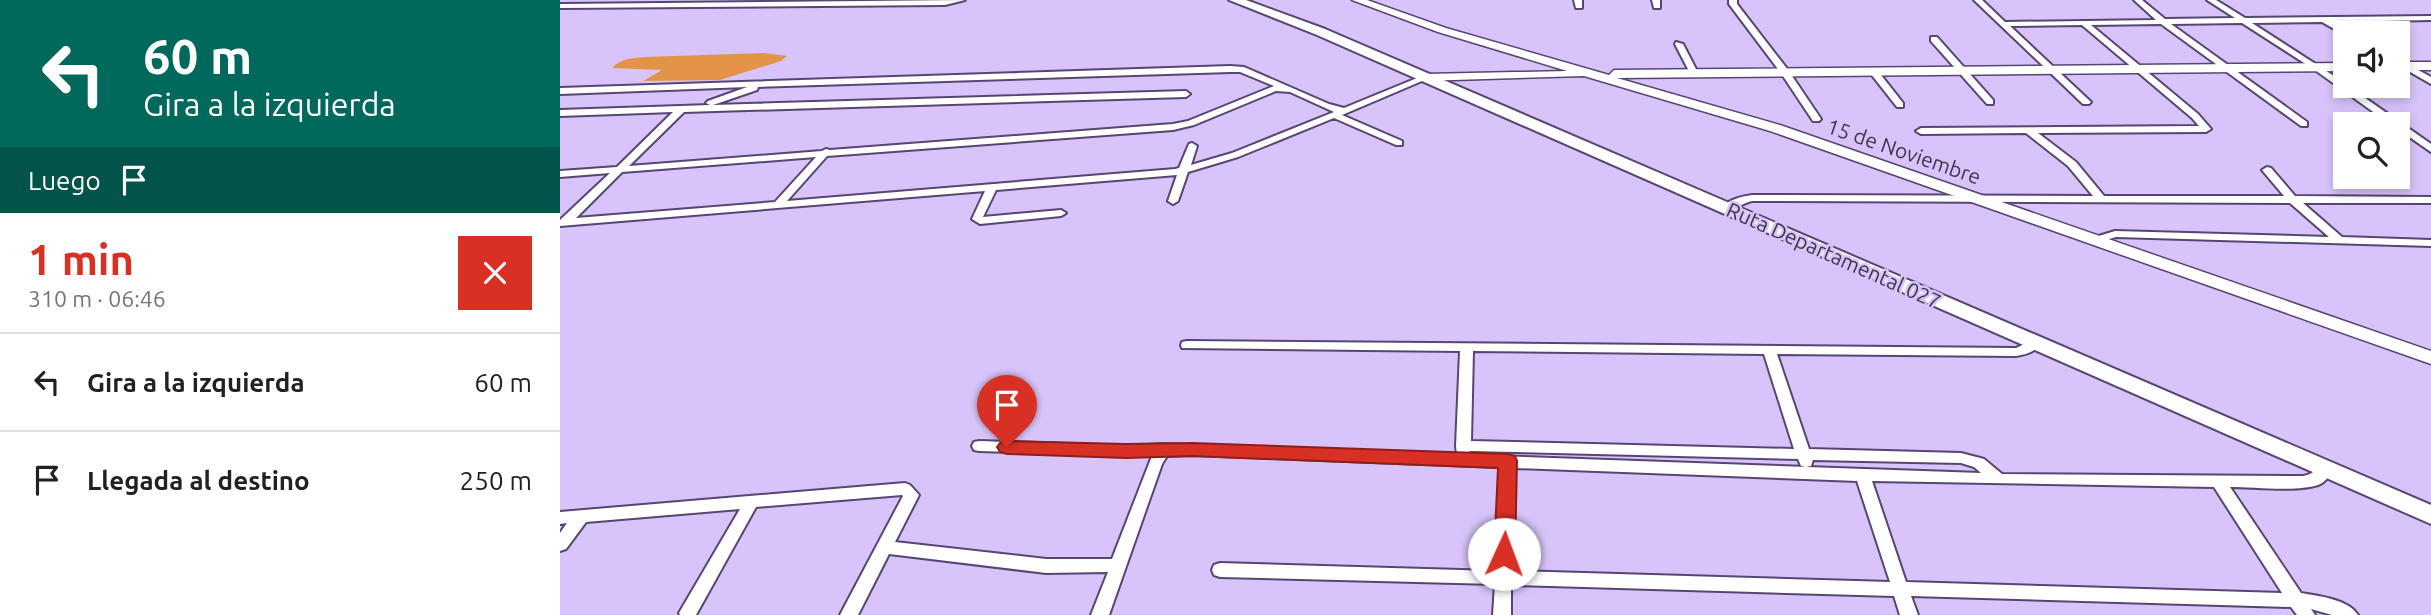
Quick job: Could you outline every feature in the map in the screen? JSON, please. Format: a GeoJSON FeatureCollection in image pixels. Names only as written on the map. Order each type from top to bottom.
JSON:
{"type":"FeatureCollection","features":[{"type":"Feature","properties":{"kind":"main road","name":"Ruta Departamental 027"},"geometry":{"type":"LineString","coordinates":[[1235,0],[1321,32],[2431,515]]}},
{"type":"Feature","properties":{"kind":"street"},"geometry":{"type":"LineString","coordinates":[[615,6],[626,0]]}},
{"type":"Feature","properties":{"kind":"street"},"geometry":{"type":"LineString","coordinates":[[755,5],[763,0]]}},
{"type":"Feature","properties":{"kind":"street"},"geometry":{"type":"LineString","coordinates":[[560,6],[945,3],[961,0]]}},
{"type":"Feature","properties":{"kind":"street","name":"15 de Noviembre"},"geometry":{"type":"LineString","coordinates":[[1357,0],[1441,30],[1775,128],[2431,358]]}},
{"type":"Feature","properties":{"kind":"street"},"geometry":{"type":"LineString","coordinates":[[1733,0],[1733,4],[1786,72],[1816,119]]}},
{"type":"Feature","properties":{"kind":"street"},"geometry":{"type":"LineString","coordinates":[[1979,0],[2086,103]]}},
{"type":"Feature","properties":{"kind":"street"},"geometry":{"type":"LineString","coordinates":[[2138,0],[2163,22],[2304,124]]}},
{"type":"Feature","properties":{"kind":"street"},"geometry":{"type":"LineString","coordinates":[[2211,0],[2317,67],[2431,149]]}},
{"type":"Feature","properties":{"kind":"street"},"geometry":{"type":"LineString","coordinates":[[2005,23],[2431,18]]}},
{"type":"Feature","properties":{"kind":"street"},"geometry":{"type":"LineString","coordinates":[[2323,19],[2333,25]]}},
{"type":"Feature","properties":{"kind":"street"},"geometry":{"type":"LineString","coordinates":[[1921,131],[2206,129],[2195,116],[2084,23]]}},
{"type":"Feature","properties":{"kind":"street"},"geometry":{"type":"LineString","coordinates":[[1934,39],[1990,102]]}},
{"type":"Feature","properties":{"kind":"street"},"geometry":{"type":"LineString","coordinates":[[1679,44],[1694,73]]}},
{"type":"Feature","properties":{"kind":"street"},"geometry":{"type":"LineString","coordinates":[[2410,65],[2431,66]]}},
{"type":"Feature","properties":{"kind":"street"},"geometry":{"type":"LineString","coordinates":[[562,223],[1182,171],[1235,155],[1425,78],[2333,67]]}},
{"type":"Feature","properties":{"kind":"street"},"geometry":{"type":"LineString","coordinates":[[560,91],[1241,69],[1340,112],[1399,143]]}},
{"type":"Feature","properties":{"kind":"street"},"geometry":{"type":"LineString","coordinates":[[2410,70],[2431,81]]}},
{"type":"Feature","properties":{"kind":"street"},"geometry":{"type":"LineString","coordinates":[[1874,72],[1900,105]]}},
{"type":"Feature","properties":{"kind":"street"},"geometry":{"type":"LineString","coordinates":[[698,108],[753,89],[788,83]]}},
{"type":"Feature","properties":{"kind":"street"},"geometry":{"type":"LineString","coordinates":[[560,172],[1173,127],[1268,89],[1286,88]]}},
{"type":"Feature","properties":{"kind":"street"},"geometry":{"type":"LineString","coordinates":[[560,113],[1186,94]]}},
{"type":"Feature","properties":{"kind":"street"},"geometry":{"type":"LineString","coordinates":[[562,223],[681,109]]}},
{"type":"Feature","properties":{"kind":"street"},"geometry":{"type":"LineString","coordinates":[[2028,130],[2073,164],[2100,198]]}},
{"type":"Feature","properties":{"kind":"street"},"geometry":{"type":"LineString","coordinates":[[1173,201],[1192,145]]}},
{"type":"Feature","properties":{"kind":"street"},"geometry":{"type":"LineString","coordinates":[[777,206],[827,151]]}},
{"type":"Feature","properties":{"kind":"street"},"geometry":{"type":"LineString","coordinates":[[2267,170],[2291,198],[2340,241]]}},
{"type":"Feature","properties":{"kind":"street"},"geometry":{"type":"LineString","coordinates":[[992,188],[976,219],[980,221],[1061,213]]}},
{"type":"Feature","properties":{"kind":"street"},"geometry":{"type":"LineString","coordinates":[[1726,208],[1739,200],[1752,198],[2431,200]]}},
{"type":"Feature","properties":{"kind":"street"},"geometry":{"type":"LineString","coordinates":[[2096,240],[2115,234],[2431,243]]}},
{"type":"Feature","properties":{"kind":"street"},"geometry":{"type":"LineString","coordinates":[[1187,345],[2016,352],[2026,350],[2035,343]]}},
{"type":"Feature","properties":{"kind":"street"},"geometry":{"type":"LineString","coordinates":[[1463,453],[1467,347]]}},
{"type":"Feature","properties":{"kind":"street"},"geometry":{"type":"LineString","coordinates":[[1769,350],[1810,472]]}},
{"type":"Feature","properties":{"kind":"street"},"geometry":{"type":"LineString","coordinates":[[979,446],[1126,451],[1164,449],[1804,454],[1961,458],[1979,463],[1996,477]]}},
{"type":"Feature","properties":{"kind":"street"},"geometry":{"type":"LineString","coordinates":[[1100,615],[1155,463],[1164,449]]}},
{"type":"Feature","properties":{"kind":"street"},"geometry":{"type":"LineString","coordinates":[[1463,453],[1508,461],[1862,474],[2218,482],[2303,482],[2316,480],[2326,470]]}},
{"type":"Feature","properties":{"kind":"street"},"geometry":{"type":"LineString","coordinates":[[1502,615],[1508,461]]}},
{"type":"Feature","properties":{"kind":"street"},"geometry":{"type":"LineString","coordinates":[[1862,474],[1909,615]]}},
{"type":"Feature","properties":{"kind":"street"},"geometry":{"type":"LineString","coordinates":[[2218,482],[2305,615]]}},
{"type":"Feature","properties":{"kind":"street"},"geometry":{"type":"LineString","coordinates":[[560,518],[905,489],[911,495],[849,615]]}},
{"type":"Feature","properties":{"kind":"street"},"geometry":{"type":"LineString","coordinates":[[688,613],[752,501]]}},
{"type":"Feature","properties":{"kind":"street"},"geometry":{"type":"LineString","coordinates":[[560,545],[582,515]]}},
{"type":"Feature","properties":{"kind":"street"},"geometry":{"type":"LineString","coordinates":[[884,547],[1046,566],[1118,565]]}},
{"type":"Feature","properties":{"kind":"street"},"geometry":{"type":"LineString","coordinates":[[1220,570],[2295,600],[2330,606],[2349,615]]}},
{"type":"Feature","properties":{"kind":"shaded area"},"geometry":{"type":"Polygon","coordinates":[[[764,53],[787,56],[781,61],[720,80],[643,81],[662,70],[612,68],[622,61],[640,57],[764,53]]]}},
{"type":"Feature","properties":{"kind":"route"},"geometry":{"type":"LineString","coordinates":[[1007,447],[1126,451],[1164,449],[1508,461],[1504,554]]}}]}
